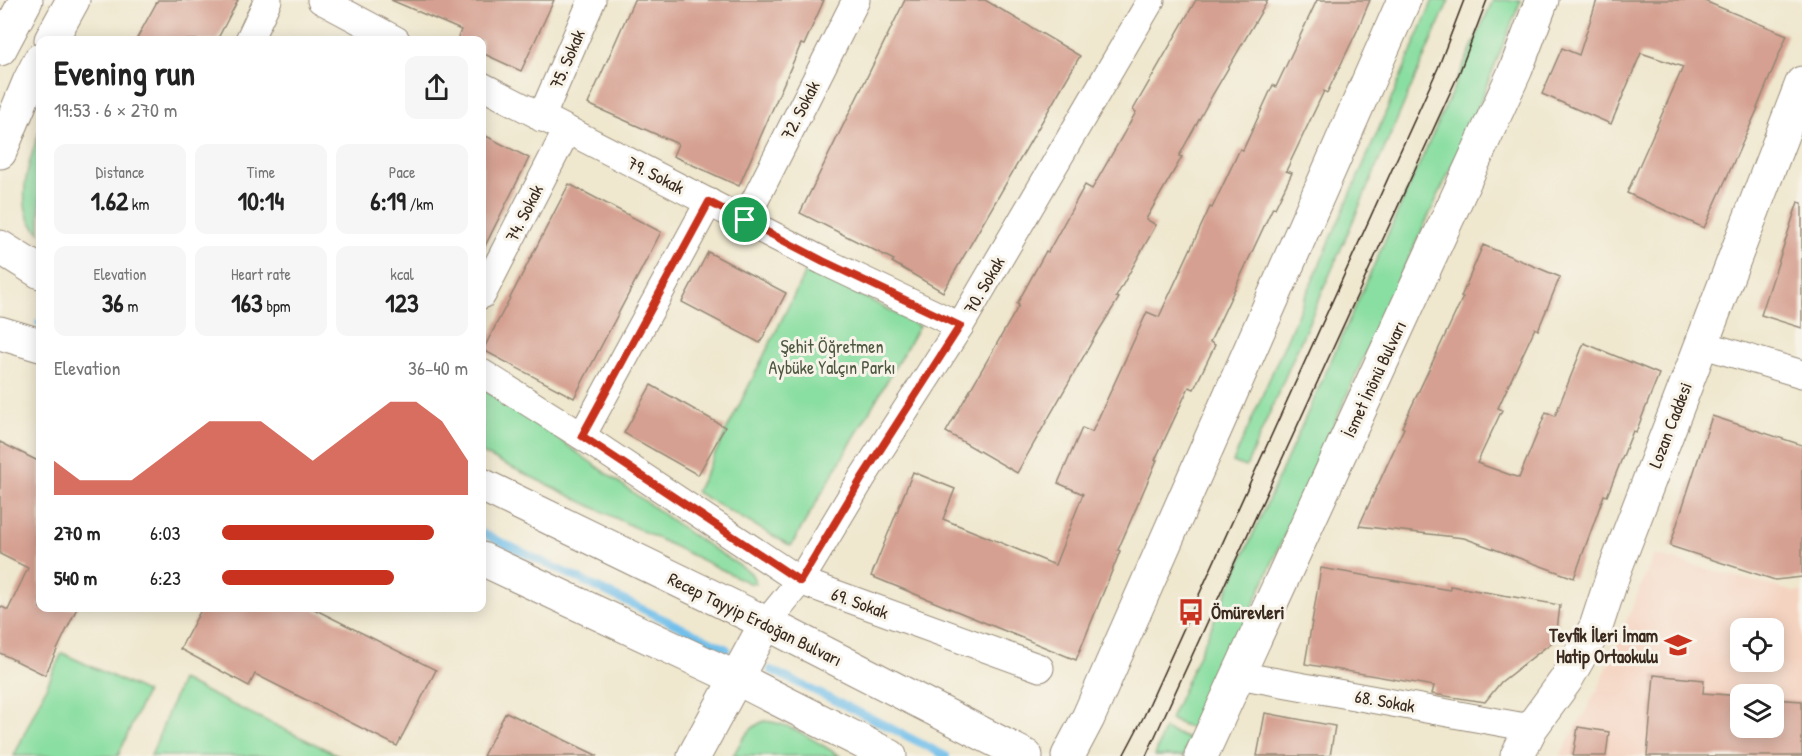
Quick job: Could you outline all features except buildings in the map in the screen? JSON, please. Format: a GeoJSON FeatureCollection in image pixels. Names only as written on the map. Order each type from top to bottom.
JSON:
{"type":"FeatureCollection","features":[{"type":"Feature","properties":{"kind":"main road"},"geometry":{"type":"LineString","coordinates":[[0,49],[26,0]]}},
{"type":"Feature","properties":{"kind":"main road"},"geometry":{"type":"LineString","coordinates":[[53,36],[73,0]]}},
{"type":"Feature","properties":{"kind":"main road"},"geometry":{"type":"LineString","coordinates":[[1068,756],[1088,718],[1404,0]]}},
{"type":"Feature","properties":{"kind":"main road","name":"İsmet İnönü Bulvarı"},"geometry":{"type":"LineString","coordinates":[[1202,756],[1516,69],[1542,0]]}},
{"type":"Feature","properties":{"kind":"main road"},"geometry":{"type":"LineString","coordinates":[[0,152],[36,79]]}},
{"type":"Feature","properties":{"kind":"main road","name":"Lozan Caddesi"},"geometry":{"type":"LineString","coordinates":[[1524,742],[1566,680],[1596,627],[1614,572],[1802,83]]}},
{"type":"Feature","properties":{"kind":"main road"},"geometry":{"type":"LineString","coordinates":[[0,247],[36,270]]}},
{"type":"Feature","properties":{"kind":"main road"},"geometry":{"type":"LineString","coordinates":[[0,333],[36,344]]}},
{"type":"Feature","properties":{"kind":"main road","name":"Recep Tayyip Erdoğan Bulvarı"},"geometry":{"type":"LineString","coordinates":[[486,487],[766,623],[1026,756]]}},
{"type":"Feature","properties":{"kind":"main road"},"geometry":{"type":"LineString","coordinates":[[486,561],[736,678],[890,756]]}},
{"type":"Feature","properties":{"kind":"main road"},"geometry":{"type":"LineString","coordinates":[[694,756],[766,623]]}},
{"type":"Feature","properties":{"kind":"street"},"geometry":{"type":"LineString","coordinates":[[251,36],[268,0]]}},
{"type":"Feature","properties":{"kind":"street","name":"75. Sokak"},"geometry":{"type":"LineString","coordinates":[[541,118],[592,0]]}},
{"type":"Feature","properties":{"kind":"street","name":"72. Sokak"},"geometry":{"type":"LineString","coordinates":[[745,220],[856,0]]}},
{"type":"Feature","properties":{"kind":"street","name":"70. Sokak"},"geometry":{"type":"LineString","coordinates":[[766,623],[800,581],[862,478],[960,326],[1151,0]]}},
{"type":"Feature","properties":{"kind":"street"},"geometry":{"type":"LineString","coordinates":[[330,2],[389,36]]}},
{"type":"Feature","properties":{"kind":"street","name":"79. Sokak"},"geometry":{"type":"LineString","coordinates":[[486,88],[823,261],[960,326]]}},
{"type":"Feature","properties":{"kind":"street","name":"74. Sokak"},"geometry":{"type":"LineString","coordinates":[[486,287],[567,130]]}},
{"type":"Feature","properties":{"kind":"street"},"geometry":{"type":"LineString","coordinates":[[582,436],[709,202]]}},
{"type":"Feature","properties":{"kind":"street"},"geometry":{"type":"LineString","coordinates":[[1701,345],[1802,374]]}},
{"type":"Feature","properties":{"kind":"street","name":"69. Sokak"},"geometry":{"type":"LineString","coordinates":[[486,376],[582,436],[800,581],[1040,668]]}},
{"type":"Feature","properties":{"kind":"street","name":"68. Sokak"},"geometry":{"type":"LineString","coordinates":[[1238,675],[1524,742]]}},
{"type":"Feature","properties":{"kind":"shaded area","name":"Tevfik İleri İmam Hatip Ortaokulu"},"geometry":{"type":"Polygon","coordinates":[[[1654,555],[1794,592],[1802,592],[1802,756],[1560,756],[1598,689],[1654,555]]]}},
{"type":"Feature","properties":{"kind":"green space"},"geometry":{"type":"Polygon","coordinates":[[[1433,0],[1449,0],[1246,467],[1233,462],[1372,145],[1433,0]]]}},
{"type":"Feature","properties":{"kind":"green space"},"geometry":{"type":"Polygon","coordinates":[[[1493,0],[1521,0],[1469,130],[1390,298],[1224,671],[1195,730],[1170,719],[1493,0]]]}},
{"type":"Feature","properties":{"kind":"green space"},"geometry":{"type":"Polygon","coordinates":[[[36,142],[36,228],[26,211],[25,198],[25,184],[36,142]]]}},
{"type":"Feature","properties":{"kind":"green space","name":"Şehit Öğretmen Aybüke Yalçın Parkı"},"geometry":{"type":"Polygon","coordinates":[[[808,267],[919,326],[791,546],[696,492],[808,267]]]}},
{"type":"Feature","properties":{"kind":"green space"},"geometry":{"type":"Polygon","coordinates":[[[486,390],[692,535],[751,573],[756,583],[749,583],[486,455],[486,390]]]}},
{"type":"Feature","properties":{"kind":"green space"},"geometry":{"type":"Polygon","coordinates":[[[62,653],[146,692],[118,756],[14,756],[62,653]]]}},
{"type":"Feature","properties":{"kind":"green space"},"geometry":{"type":"Polygon","coordinates":[[[181,680],[340,756],[151,756],[181,680]]]}},
{"type":"Feature","properties":{"kind":"green space"},"geometry":{"type":"Polygon","coordinates":[[[764,721],[794,729],[840,756],[733,756],[749,731],[764,721]]]}},
{"type":"Feature","properties":{"kind":"green space"},"geometry":{"type":"Polygon","coordinates":[[[1164,729],[1189,739],[1183,756],[1155,756],[1164,729]]]}},
{"type":"Feature","properties":{"kind":"waterway"},"geometry":{"type":"LineString","coordinates":[[486,535],[727,649]]}},
{"type":"Feature","properties":{"kind":"waterway"},"geometry":{"type":"LineString","coordinates":[[771,670],[946,756]]}},
{"type":"Feature","properties":{"kind":"tram line"},"geometry":{"type":"LineString","coordinates":[[1123,756],[1144,716],[1438,68],[1464,0]]}},
{"type":"Feature","properties":{"kind":"tram line"},"geometry":{"type":"LineString","coordinates":[[1146,756],[1460,71],[1487,0]]}},
{"type":"Feature","properties":{"kind":"place","name":"Ömürevleri"},"geometry":{"type":"Point","coordinates":[1191,612]}},
{"type":"Feature","properties":{"kind":"place","name":"Tevfik İleri İmam Hatip Ortaokulu"},"geometry":{"type":"Point","coordinates":[1678,645]}},
{"type":"Feature","properties":{"kind":"route"},"geometry":{"type":"LineString","coordinates":[[709,202],[745,220],[823,261],[960,326],[862,478],[800,581],[582,436],[709,202]]}}]}
